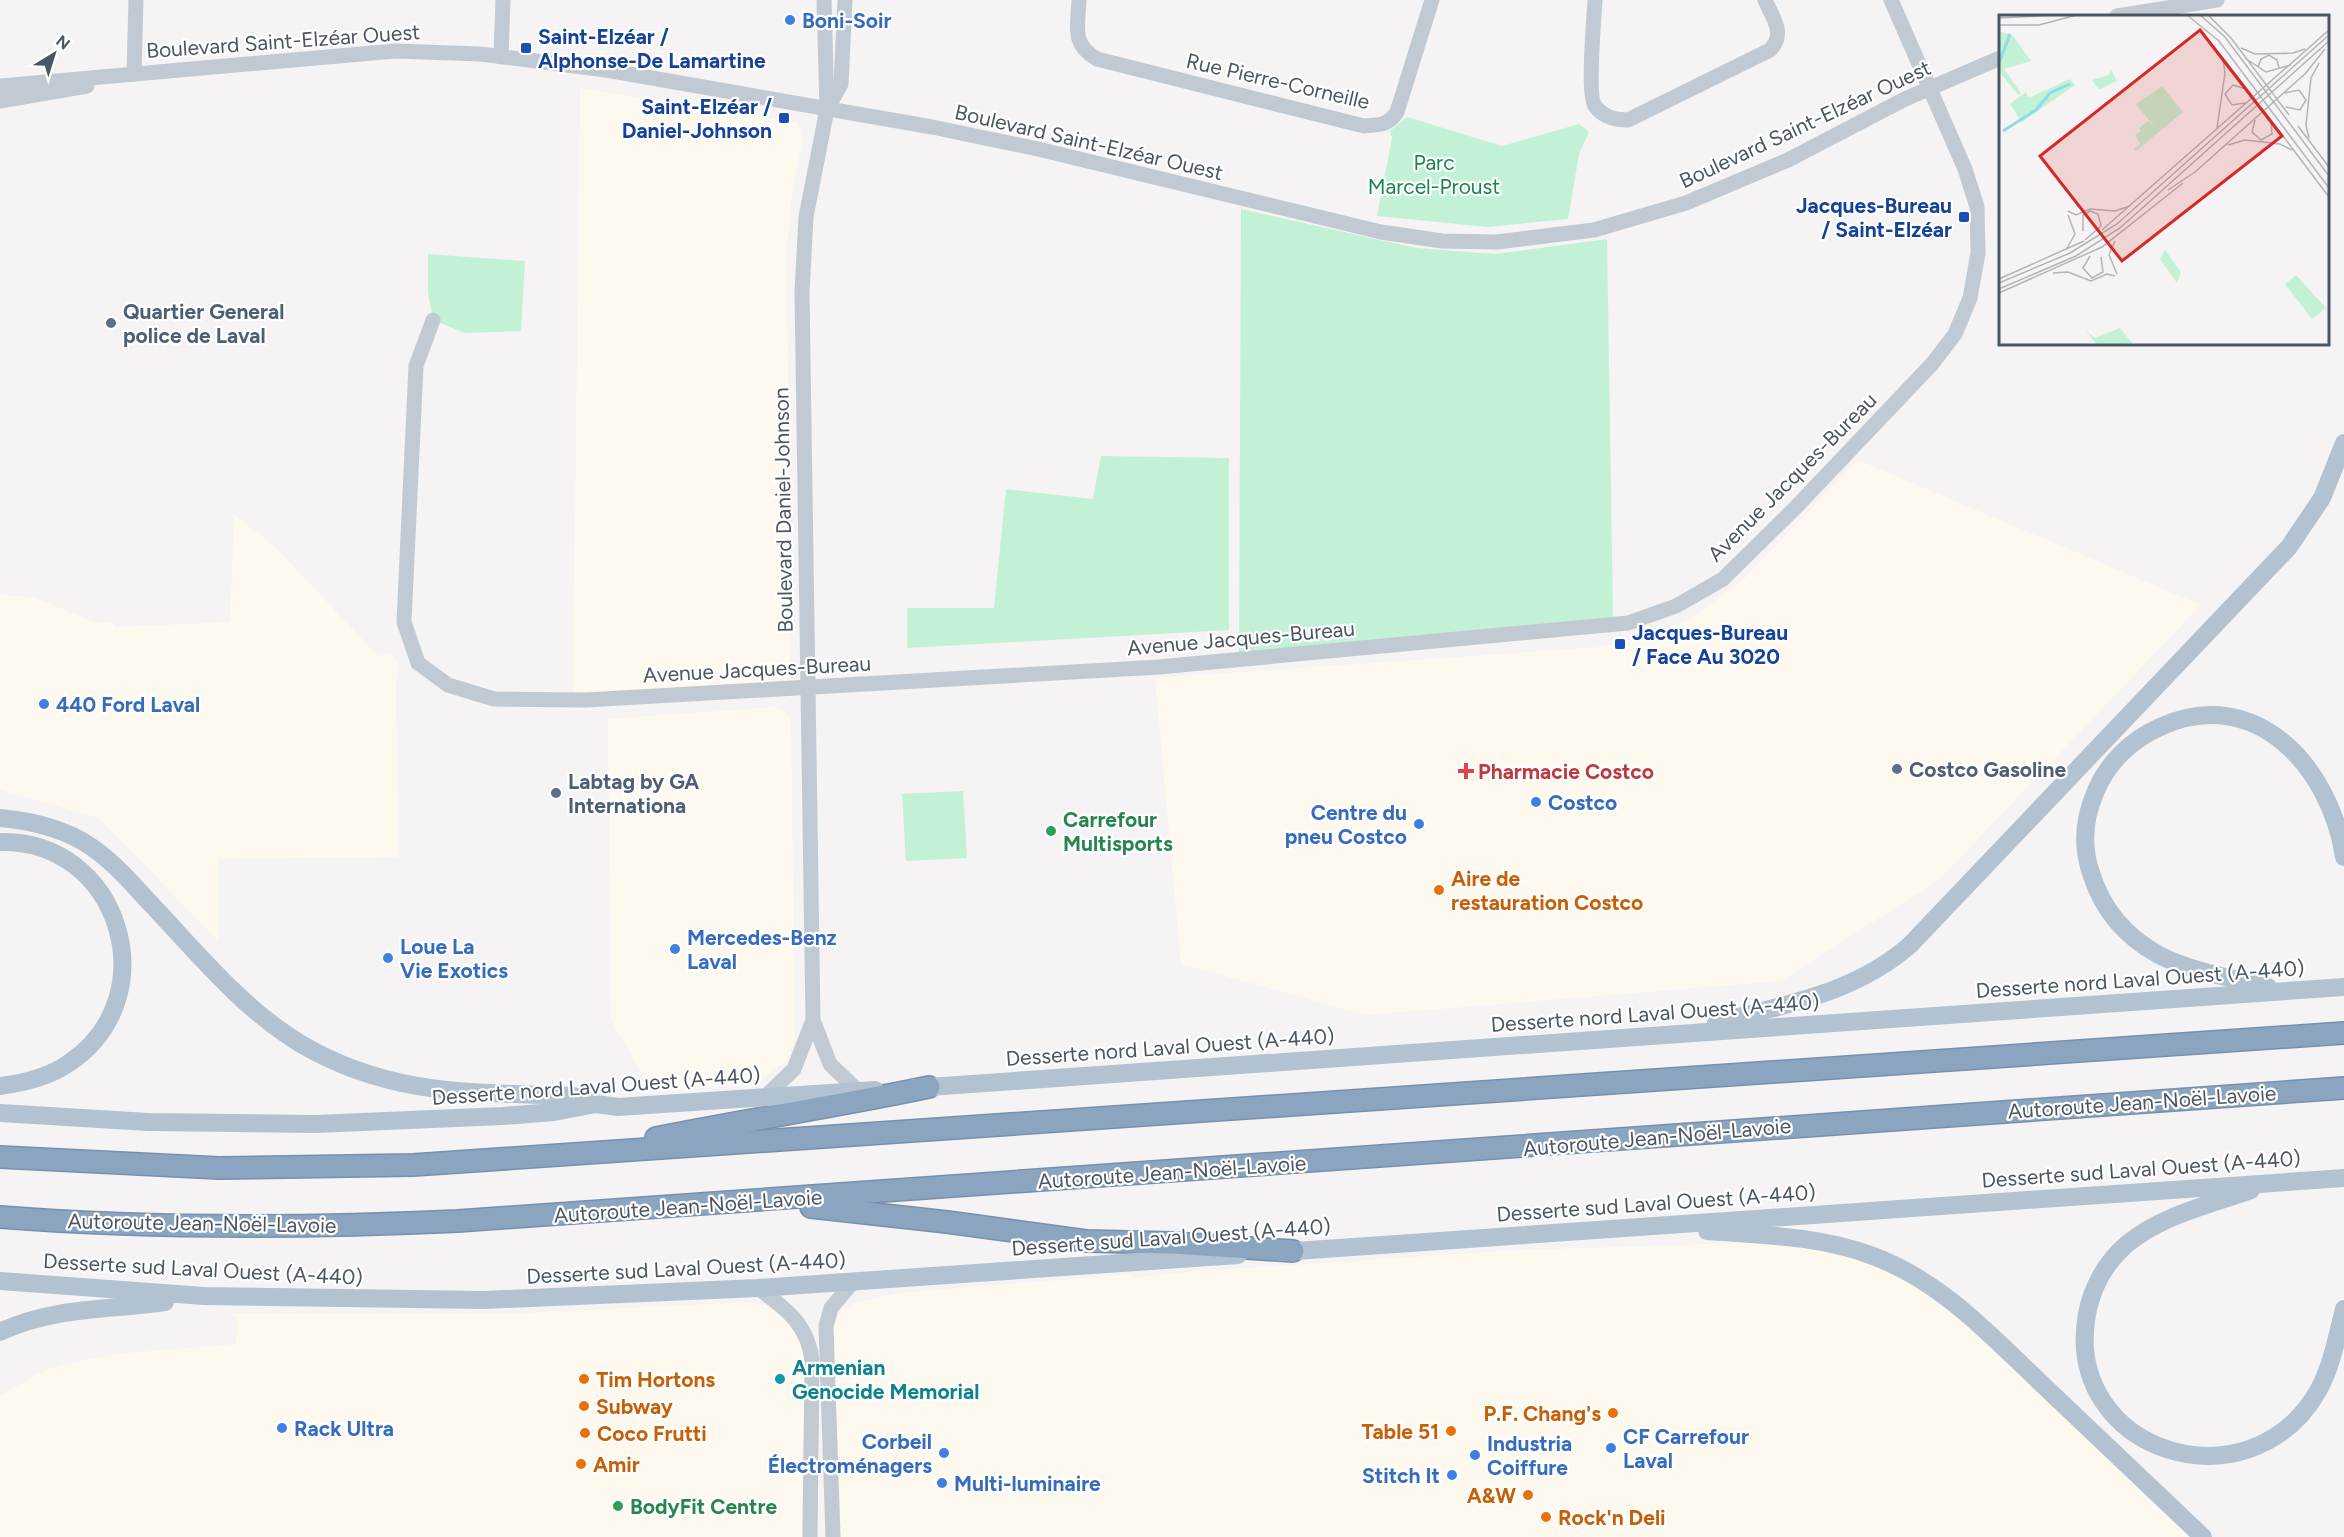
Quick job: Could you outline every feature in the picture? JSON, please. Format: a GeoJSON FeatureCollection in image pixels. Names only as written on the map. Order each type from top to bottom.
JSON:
{"type":"FeatureCollection","features":[{"type":"Feature","properties":{"kind":"highway"},"geometry":{"type":"LineString","coordinates":[[0,1157],[189,1167],[283,1168],[413,1165],[2344,1033]]}},
{"type":"Feature","properties":{"kind":"highway"},"geometry":{"type":"LineString","coordinates":[[570,1155],[929,1087]]}},
{"type":"Feature","properties":{"kind":"highway","name":"Autoroute Jean-Noël-Lavoie"},"geometry":{"type":"LineString","coordinates":[[0,1216],[162,1225],[346,1226],[528,1217],[2344,1088]]}},
{"type":"Feature","properties":{"kind":"highway"},"geometry":{"type":"LineString","coordinates":[[759,1201],[955,1222],[1086,1241],[1173,1243],[1293,1251]]}},
{"type":"Feature","properties":{"kind":"main road"},"geometry":{"type":"LineString","coordinates":[[1676,1034],[1828,994],[1871,974],[1910,945],[2289,547],[2322,498],[2344,443]]}},
{"type":"Feature","properties":{"kind":"main road"},"geometry":{"type":"LineString","coordinates":[[2285,991],[2172,961],[2147,948],[2118,924],[2097,892],[2086,856],[2087,819],[2097,786],[2124,750],[2144,734],[2164,725],[2206,716],[2249,723],[2280,739],[2308,767],[2331,807],[2344,857]]}},
{"type":"Feature","properties":{"kind":"main road"},"geometry":{"type":"LineString","coordinates":[[0,818],[56,829],[98,852],[252,1008],[287,1035],[324,1056],[387,1080],[431,1090],[574,1096],[596,1104]]}},
{"type":"Feature","properties":{"kind":"main road"},"geometry":{"type":"LineString","coordinates":[[0,842],[18,842],[51,851],[90,879],[104,898],[115,919],[121,940],[123,963],[119,994],[112,1014],[87,1049],[51,1073],[29,1081],[0,1086]]}},
{"type":"Feature","properties":{"kind":"main road","name":"Desserte nord Laval Ouest (A-440)"},"geometry":{"type":"LineString","coordinates":[[0,1113],[171,1122],[328,1123],[503,1116],[554,1112],[596,1104],[618,1107],[929,1087],[2344,987]]}},
{"type":"Feature","properties":{"kind":"main road","name":"Desserte sud Laval Ouest (A-440)"},"geometry":{"type":"LineString","coordinates":[[0,1281],[204,1296],[484,1300],[854,1281],[2344,1178]]}},
{"type":"Feature","properties":{"kind":"main road"},"geometry":{"type":"LineString","coordinates":[[2273,1183],[2177,1216],[2137,1237],[2115,1256],[2098,1280],[2086,1322],[2087,1360],[2102,1396],[2126,1427],[2165,1450],[2209,1457],[2249,1450],[2285,1430],[2312,1401],[2329,1365],[2344,1309]]}},
{"type":"Feature","properties":{"kind":"main road"},"geometry":{"type":"LineString","coordinates":[[1652,1226],[1809,1239],[1873,1256],[1915,1276],[1967,1314],[2203,1537]]}},
{"type":"Feature","properties":{"kind":"main road"},"geometry":{"type":"LineString","coordinates":[[0,1332],[20,1323],[55,1314],[116,1309],[204,1296]]}},
{"type":"Feature","properties":{"kind":"street"},"geometry":{"type":"LineString","coordinates":[[134,74],[136,0]]}},
{"type":"Feature","properties":{"kind":"street"},"geometry":{"type":"LineString","coordinates":[[501,57],[503,0]]}},
{"type":"Feature","properties":{"kind":"street","name":"Boulevard Daniel-Johnson"},"geometry":{"type":"LineString","coordinates":[[825,0],[827,109],[806,217],[802,270],[806,688],[813,1020],[830,1064],[858,1091]]}},
{"type":"Feature","properties":{"kind":"street","name":"Boulevard Daniel-Johnson"},"geometry":{"type":"LineString","coordinates":[[827,109],[841,84],[845,0]]}},
{"type":"Feature","properties":{"kind":"street","name":"Rue Pierre-Corneille"},"geometry":{"type":"LineString","coordinates":[[1079,0],[1077,37],[1083,51],[1097,59],[1364,126],[1382,125],[1392,119],[1397,112],[1432,0]]}},
{"type":"Feature","properties":{"kind":"street"},"geometry":{"type":"LineString","coordinates":[[1594,0],[1591,90],[1594,105],[1602,113],[1615,120],[1628,120],[1770,50],[1778,42],[1780,32],[1765,0]]}},
{"type":"Feature","properties":{"kind":"street","name":"Avenue Jacques-Bureau"},"geometry":{"type":"LineString","coordinates":[[433,320],[417,366],[404,622],[418,663],[448,685],[494,699],[586,700],[1254,660],[1628,622],[1676,606],[1723,579],[1748,556],[1932,364],[1955,334],[1970,298],[1978,253],[1977,207],[1965,169],[1891,0]]}},
{"type":"Feature","properties":{"kind":"street"},"geometry":{"type":"LineString","coordinates":[[2123,15],[2217,0]]}},
{"type":"Feature","properties":{"kind":"street","name":"Boulevard Saint-Elzéar Ouest"},"geometry":{"type":"LineString","coordinates":[[0,86],[395,51],[448,52],[501,57],[606,70],[987,138],[1381,232],[1442,240],[1497,242],[1594,230],[1686,202],[1788,160],[1930,89],[1999,59]]}},
{"type":"Feature","properties":{"kind":"street","name":"Boulevard Saint-Elzéar Ouest"},"geometry":{"type":"LineString","coordinates":[[0,101],[71,90],[134,74]]}},
{"type":"Feature","properties":{"kind":"street","name":"Boulevard Daniel-Johnson"},"geometry":{"type":"LineString","coordinates":[[765,1097],[794,1069],[813,1020]]}},
{"type":"Feature","properties":{"kind":"street"},"geometry":{"type":"LineString","coordinates":[[833,1537],[826,1326],[831,1308],[854,1281]]}},
{"type":"Feature","properties":{"kind":"street"},"geometry":{"type":"LineString","coordinates":[[758,1287],[798,1321],[810,1343],[812,1361],[810,1537]]}},
{"type":"Feature","properties":{"kind":"shaded area"},"geometry":{"type":"Polygon","coordinates":[[[580,88],[798,123],[803,140],[792,192],[787,249],[790,680],[573,694],[580,88]]]}},
{"type":"Feature","properties":{"kind":"shaded area"},"geometry":{"type":"Polygon","coordinates":[[[1858,460],[2201,605],[1940,879],[1781,981],[1366,1015],[1181,964],[1155,678],[1600,647],[1646,636],[1690,619],[1740,583],[1858,460]]]}},
{"type":"Feature","properties":{"kind":"shaded area"},"geometry":{"type":"Polygon","coordinates":[[[234,514],[277,549],[378,656],[392,653],[400,667],[396,677],[398,857],[219,859],[218,941],[99,818],[0,790],[0,595],[33,597],[97,623],[113,622],[114,627],[230,622],[234,514]]]}},
{"type":"Feature","properties":{"kind":"shaded area"},"geometry":{"type":"Polygon","coordinates":[[[775,707],[785,711],[791,721],[795,1040],[786,1061],[761,1080],[742,1083],[742,1086],[653,1091],[611,1020],[608,719],[775,707]]]}},
{"type":"Feature","properties":{"kind":"shaded area"},"geometry":{"type":"Polygon","coordinates":[[[1744,1243],[1795,1244],[1882,1266],[1939,1297],[2194,1537],[841,1537],[833,1327],[841,1310],[857,1302],[900,1293],[1132,1274],[1133,1278],[1187,1272],[1519,1250],[1744,1243]]]}},
{"type":"Feature","properties":{"kind":"shaded area"},"geometry":{"type":"Polygon","coordinates":[[[748,1302],[770,1306],[781,1312],[799,1332],[806,1360],[806,1413],[802,1451],[802,1537],[0,1537],[0,1396],[39,1373],[60,1365],[115,1354],[236,1344],[238,1320],[232,1313],[526,1313],[748,1302]]]}},
{"type":"Feature","properties":{"kind":"green space","name":"Parc Marcel-Proust"},"geometry":{"type":"Polygon","coordinates":[[[1407,117],[1502,146],[1579,124],[1589,132],[1579,154],[1568,219],[1487,227],[1377,216],[1392,138],[1390,131],[1407,117]]]}},
{"type":"Feature","properties":{"kind":"green space"},"geometry":{"type":"Polygon","coordinates":[[[1241,209],[1416,248],[1496,254],[1607,239],[1613,617],[1239,653],[1241,209]]]}},
{"type":"Feature","properties":{"kind":"green space"},"geometry":{"type":"Polygon","coordinates":[[[428,254],[525,261],[521,331],[465,333],[433,320],[428,292],[428,254]]]}},
{"type":"Feature","properties":{"kind":"green space"},"geometry":{"type":"Polygon","coordinates":[[[1101,456],[1229,458],[1229,630],[907,648],[907,608],[994,608],[1006,489],[1093,499],[1101,456]]]}},
{"type":"Feature","properties":{"kind":"green space"},"geometry":{"type":"Polygon","coordinates":[[[963,791],[967,858],[906,861],[902,794],[963,791]]]}},
{"type":"Feature","properties":{"kind":"place","name":"Boni-Soir"},"geometry":{"type":"Point","coordinates":[790,20]}},
{"type":"Feature","properties":{"kind":"place","name":"Saint-Elzéar / Alphonse-De Lamartine"},"geometry":{"type":"Point","coordinates":[526,48]}},
{"type":"Feature","properties":{"kind":"place","name":"Saint-Elzéar / Daniel-Johnson"},"geometry":{"type":"Point","coordinates":[784,118]}},
{"type":"Feature","properties":{"kind":"place","name":"Jacques-Bureau / Saint-Elzéar"},"geometry":{"type":"Point","coordinates":[1964,217]}},
{"type":"Feature","properties":{"kind":"place","name":"Quartier General police de Laval"},"geometry":{"type":"Point","coordinates":[111,323]}},
{"type":"Feature","properties":{"kind":"place","name":"Jacques-Bureau / Face Au 3020"},"geometry":{"type":"Point","coordinates":[1620,644]}},
{"type":"Feature","properties":{"kind":"place","name":"440 Ford Laval"},"geometry":{"type":"Point","coordinates":[44,704]}},
{"type":"Feature","properties":{"kind":"place","name":"Costco Gasoline"},"geometry":{"type":"Point","coordinates":[1897,769]}},
{"type":"Feature","properties":{"kind":"place","name":"Pharmacie Costco"},"geometry":{"type":"Point","coordinates":[1466,771]}},
{"type":"Feature","properties":{"kind":"place","name":"Labtag by GA Internationa"},"geometry":{"type":"Point","coordinates":[556,793]}},
{"type":"Feature","properties":{"kind":"place","name":"Costco"},"geometry":{"type":"Point","coordinates":[1536,802]}},
{"type":"Feature","properties":{"kind":"place","name":"Centre du pneu Costco"},"geometry":{"type":"Point","coordinates":[1419,824]}},
{"type":"Feature","properties":{"kind":"place","name":"Carrefour Multisports"},"geometry":{"type":"Point","coordinates":[1051,831]}},
{"type":"Feature","properties":{"kind":"place","name":"Aire de restauration Costco"},"geometry":{"type":"Point","coordinates":[1439,890]}},
{"type":"Feature","properties":{"kind":"place","name":"Mercedes-Benz Laval"},"geometry":{"type":"Point","coordinates":[675,949]}},
{"type":"Feature","properties":{"kind":"place","name":"Loue La Vie Exotics"},"geometry":{"type":"Point","coordinates":[388,958]}},
{"type":"Feature","properties":{"kind":"place","name":"Tim Hortons"},"geometry":{"type":"Point","coordinates":[584,1379]}},
{"type":"Feature","properties":{"kind":"place","name":"Armenian Genocide Memorial"},"geometry":{"type":"Point","coordinates":[780,1379]}},
{"type":"Feature","properties":{"kind":"place","name":"Subway"},"geometry":{"type":"Point","coordinates":[584,1406]}},
{"type":"Feature","properties":{"kind":"place","name":"P.F. Chang's"},"geometry":{"type":"Point","coordinates":[1613,1413]}},
{"type":"Feature","properties":{"kind":"place","name":"Rack Ultra"},"geometry":{"type":"Point","coordinates":[282,1428]}},
{"type":"Feature","properties":{"kind":"place","name":"Table 51"},"geometry":{"type":"Point","coordinates":[1451,1431]}},
{"type":"Feature","properties":{"kind":"place","name":"Coco Frutti"},"geometry":{"type":"Point","coordinates":[585,1433]}},
{"type":"Feature","properties":{"kind":"place","name":"CF Carrefour Laval"},"geometry":{"type":"Point","coordinates":[1611,1448]}},
{"type":"Feature","properties":{"kind":"place","name":"Corbeil Électroménagers"},"geometry":{"type":"Point","coordinates":[944,1453]}},
{"type":"Feature","properties":{"kind":"place","name":"Industria Coiffure"},"geometry":{"type":"Point","coordinates":[1475,1455]}},
{"type":"Feature","properties":{"kind":"place","name":"Amir"},"geometry":{"type":"Point","coordinates":[581,1464]}},
{"type":"Feature","properties":{"kind":"place","name":"Stitch It"},"geometry":{"type":"Point","coordinates":[1452,1475]}},
{"type":"Feature","properties":{"kind":"place","name":"Multi-luminaire"},"geometry":{"type":"Point","coordinates":[942,1483]}},
{"type":"Feature","properties":{"kind":"place","name":"A&W"},"geometry":{"type":"Point","coordinates":[1528,1495]}},
{"type":"Feature","properties":{"kind":"place","name":"BodyFit Centre"},"geometry":{"type":"Point","coordinates":[618,1506]}},
{"type":"Feature","properties":{"kind":"place","name":"Rock'n Deli"},"geometry":{"type":"Point","coordinates":[1546,1517]}}]}
